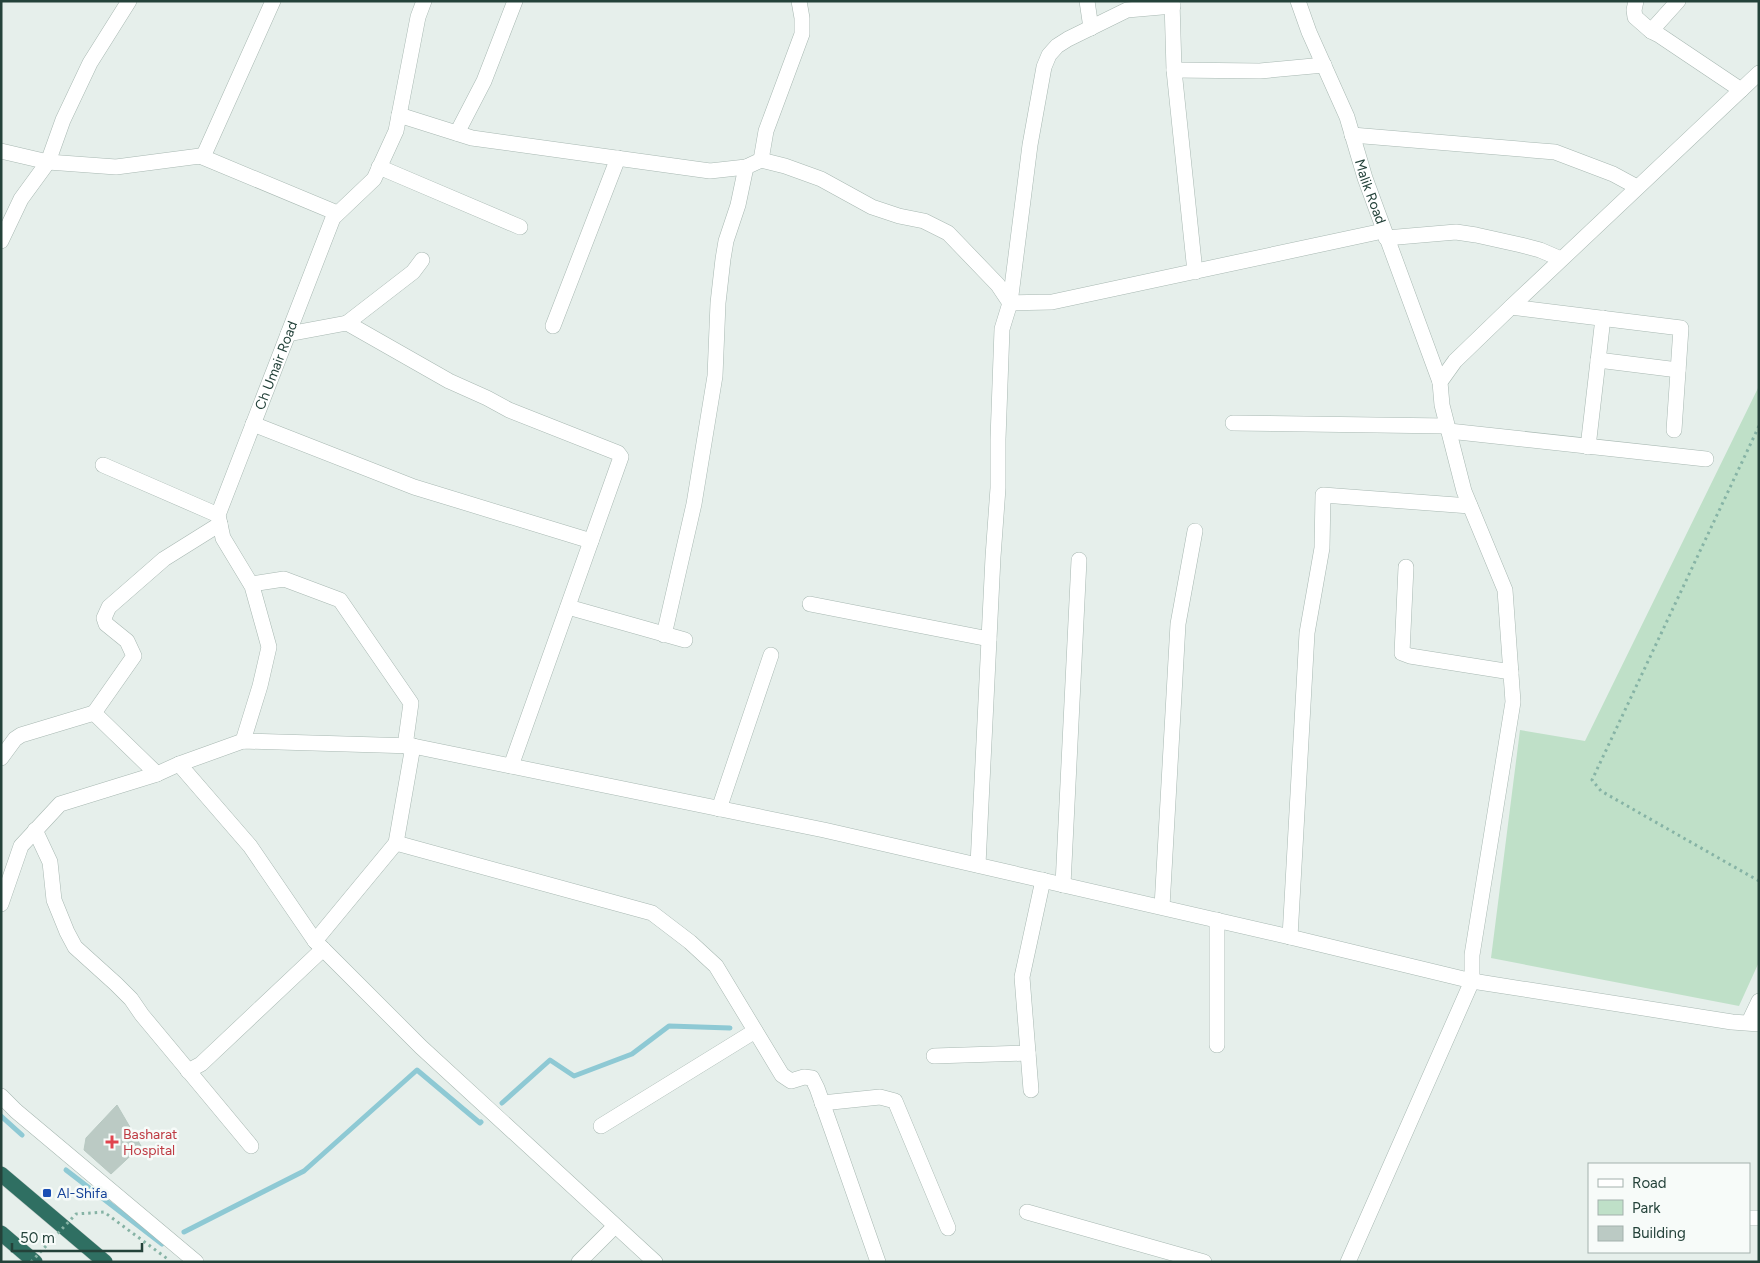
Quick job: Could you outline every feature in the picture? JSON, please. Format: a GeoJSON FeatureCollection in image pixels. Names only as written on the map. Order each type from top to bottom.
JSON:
{"type":"FeatureCollection","features":[{"type":"Feature","properties":{"kind":"highway"},"geometry":{"type":"LineString","coordinates":[[1,1174],[105,1262]]}},
{"type":"Feature","properties":{"kind":"highway"},"geometry":{"type":"LineString","coordinates":[[1,1233],[36,1262]]}},
{"type":"Feature","properties":{"kind":"street"},"geometry":{"type":"LineString","coordinates":[[1,241],[21,199],[48,162],[62,120],[90,62],[129,1]]}},
{"type":"Feature","properties":{"kind":"street"},"geometry":{"type":"LineString","coordinates":[[204,157],[273,1]]}},
{"type":"Feature","properties":{"kind":"street","name":"Ch Umair Road"},"geometry":{"type":"LineString","coordinates":[[219,520],[253,424],[333,218],[374,179],[396,131],[418,17],[424,1]]}},
{"type":"Feature","properties":{"kind":"street"},"geometry":{"type":"LineString","coordinates":[[457,133],[484,81],[515,1]]}},
{"type":"Feature","properties":{"kind":"street"},"geometry":{"type":"LineString","coordinates":[[761,160],[766,131],[802,34],[799,1]]}},
{"type":"Feature","properties":{"kind":"street"},"geometry":{"type":"LineString","coordinates":[[1087,1],[1091,28]]}},
{"type":"Feature","properties":{"kind":"street","name":"Malik Road"},"geometry":{"type":"LineString","coordinates":[[1298,1],[1309,32],[1347,118],[1365,178],[1440,382],[1442,405],[1464,491],[1505,590],[1513,702],[1472,955],[1472,981]]}},
{"type":"Feature","properties":{"kind":"street"},"geometry":{"type":"LineString","coordinates":[[1636,1],[1635,17],[1651,31],[1660,35],[1741,90]]}},
{"type":"Feature","properties":{"kind":"street"},"geometry":{"type":"LineString","coordinates":[[1651,31],[1678,1]]}},
{"type":"Feature","properties":{"kind":"street"},"geometry":{"type":"LineString","coordinates":[[978,865],[998,488],[1002,329],[1010,303],[1030,145],[1044,67],[1049,55],[1057,46],[1127,10],[1172,4],[1174,70],[1195,272]]}},
{"type":"Feature","properties":{"kind":"street"},"geometry":{"type":"LineString","coordinates":[[1174,70],[1260,70],[1324,65]]}},
{"type":"Feature","properties":{"kind":"street"},"geometry":{"type":"LineString","coordinates":[[1440,382],[1455,361],[1510,307],[1759,73]]}},
{"type":"Feature","properties":{"kind":"street"},"geometry":{"type":"LineString","coordinates":[[399,115],[472,138],[710,171],[746,167],[761,160],[785,166],[820,179],[872,207],[899,216],[924,221],[948,233],[998,285],[1010,303]]}},
{"type":"Feature","properties":{"kind":"street"},"geometry":{"type":"LineString","coordinates":[[1352,135],[1555,152],[1613,174],[1637,187]]}},
{"type":"Feature","properties":{"kind":"street"},"geometry":{"type":"LineString","coordinates":[[1,151],[48,162],[116,167],[200,156],[337,213]]}},
{"type":"Feature","properties":{"kind":"street"},"geometry":{"type":"LineString","coordinates":[[553,326],[618,158]]}},
{"type":"Feature","properties":{"kind":"street"},"geometry":{"type":"LineString","coordinates":[[664,635],[694,504],[715,376],[718,303],[724,250],[738,205],[746,167]]}},
{"type":"Feature","properties":{"kind":"street"},"geometry":{"type":"LineString","coordinates":[[379,168],[520,227]]}},
{"type":"Feature","properties":{"kind":"street"},"geometry":{"type":"LineString","coordinates":[[1010,303],[1052,302],[1385,234],[1456,232],[1527,247],[1561,259]]}},
{"type":"Feature","properties":{"kind":"street"},"geometry":{"type":"LineString","coordinates":[[288,334],[347,323],[413,272],[422,260]]}},
{"type":"Feature","properties":{"kind":"street"},"geometry":{"type":"LineString","coordinates":[[1510,307],[1681,328],[1674,430]]}},
{"type":"Feature","properties":{"kind":"street"},"geometry":{"type":"LineString","coordinates":[[1588,447],[1603,318]]}},
{"type":"Feature","properties":{"kind":"street"},"geometry":{"type":"LineString","coordinates":[[347,323],[449,381],[509,410],[618,453],[621,457],[511,766]]}},
{"type":"Feature","properties":{"kind":"street"},"geometry":{"type":"LineString","coordinates":[[1598,360],[1678,370]]}},
{"type":"Feature","properties":{"kind":"street"},"geometry":{"type":"LineString","coordinates":[[253,424],[414,487],[591,541]]}},
{"type":"Feature","properties":{"kind":"street"},"geometry":{"type":"LineString","coordinates":[[1233,424],[1448,429],[1588,447],[1706,459]]}},
{"type":"Feature","properties":{"kind":"street"},"geometry":{"type":"LineString","coordinates":[[104,465],[219,520]]}},
{"type":"Feature","properties":{"kind":"street"},"geometry":{"type":"LineString","coordinates":[[1290,937],[1307,633],[1322,548],[1323,495],[1470,506]]}},
{"type":"Feature","properties":{"kind":"street"},"geometry":{"type":"LineString","coordinates":[[219,520],[223,538],[251,584],[269,647],[260,686],[243,741]]}},
{"type":"Feature","properties":{"kind":"street"},"geometry":{"type":"LineString","coordinates":[[1,758],[15,739],[21,735],[94,713],[134,656],[127,641],[106,624],[104,618],[109,607],[164,558],[219,520]]}},
{"type":"Feature","properties":{"kind":"street"},"geometry":{"type":"LineString","coordinates":[[1162,907],[1178,624],[1195,531]]}},
{"type":"Feature","properties":{"kind":"street"},"geometry":{"type":"LineString","coordinates":[[1063,885],[1079,560]]}},
{"type":"Feature","properties":{"kind":"street"},"geometry":{"type":"LineString","coordinates":[[1406,567],[1402,652],[1410,656],[1511,672]]}},
{"type":"Feature","properties":{"kind":"street"},"geometry":{"type":"LineString","coordinates":[[188,1071],[201,1064],[319,945],[396,843],[409,746],[411,703],[340,600],[284,579],[251,584]]}},
{"type":"Feature","properties":{"kind":"street"},"geometry":{"type":"LineString","coordinates":[[810,604],[989,639]]}},
{"type":"Feature","properties":{"kind":"street"},"geometry":{"type":"LineString","coordinates":[[568,607],[685,640]]}},
{"type":"Feature","properties":{"kind":"street"},"geometry":{"type":"LineString","coordinates":[[719,809],[771,655]]}},
{"type":"Feature","properties":{"kind":"street"},"geometry":{"type":"LineString","coordinates":[[94,713],[156,774]]}},
{"type":"Feature","properties":{"kind":"street"},"geometry":{"type":"LineString","coordinates":[[1,904],[21,846],[60,804],[156,774],[243,741],[409,746],[824,830],[1162,907],[1472,981],[1732,1022],[1754,1023],[1759,1000]]}},
{"type":"Feature","properties":{"kind":"street"},"geometry":{"type":"LineString","coordinates":[[179,764],[250,846],[319,945],[421,1047],[655,1262]]}},
{"type":"Feature","properties":{"kind":"street"},"geometry":{"type":"LineString","coordinates":[[35,830],[50,862],[54,900],[75,947],[131,999],[142,1015],[251,1146]]}},
{"type":"Feature","properties":{"kind":"street"},"geometry":{"type":"LineString","coordinates":[[396,843],[652,913],[690,942],[716,966],[782,1075],[791,1081],[804,1077],[812,1078],[878,1262]]}},
{"type":"Feature","properties":{"kind":"street"},"geometry":{"type":"LineString","coordinates":[[1031,1090],[1022,977],[1043,880]]}},
{"type":"Feature","properties":{"kind":"street"},"geometry":{"type":"LineString","coordinates":[[1217,920],[1217,1046]]}},
{"type":"Feature","properties":{"kind":"street"},"geometry":{"type":"LineString","coordinates":[[1348,1262],[1472,981]]}},
{"type":"Feature","properties":{"kind":"street"},"geometry":{"type":"LineString","coordinates":[[601,1126],[755,1031]]}},
{"type":"Feature","properties":{"kind":"street"},"geometry":{"type":"LineString","coordinates":[[934,1056],[1028,1053]]}},
{"type":"Feature","properties":{"kind":"street"},"geometry":{"type":"LineString","coordinates":[[1,1096],[16,1111],[196,1262]]}},
{"type":"Feature","properties":{"kind":"street"},"geometry":{"type":"LineString","coordinates":[[822,1103],[880,1097],[895,1101],[948,1228]]}},
{"type":"Feature","properties":{"kind":"street"},"geometry":{"type":"LineString","coordinates":[[1027,1212],[1204,1262]]}},
{"type":"Feature","properties":{"kind":"street"},"geometry":{"type":"LineString","coordinates":[[579,1262],[615,1226]]}},
{"type":"Feature","properties":{"kind":"path"},"geometry":{"type":"LineString","coordinates":[[1759,426],[1592,780],[1601,791],[1759,881]]}},
{"type":"Feature","properties":{"kind":"path"},"geometry":{"type":"LineString","coordinates":[[31,1262],[76,1214],[104,1212],[169,1260]]}},
{"type":"Feature","properties":{"kind":"green space"},"geometry":{"type":"Polygon","coordinates":[[[1759,386],[1759,962],[1739,1006],[1491,958],[1520,730],[1585,741],[1759,386]]]}},
{"type":"Feature","properties":{"kind":"building","name":"Basharat Hospital"},"geometry":{"type":"Polygon","coordinates":[[[117,1105],[141,1146],[111,1174],[84,1150],[86,1138],[117,1105]]]}},
{"type":"Feature","properties":{"kind":"waterway"},"geometry":{"type":"LineString","coordinates":[[502,1103],[550,1060],[574,1076],[632,1054],[669,1026],[730,1028]]}},
{"type":"Feature","properties":{"kind":"waterway"},"geometry":{"type":"LineString","coordinates":[[184,1232],[304,1171],[417,1070],[481,1122]]}},
{"type":"Feature","properties":{"kind":"waterway"},"geometry":{"type":"LineString","coordinates":[[1,1116],[22,1135]]}},
{"type":"Feature","properties":{"kind":"waterway"},"geometry":{"type":"LineString","coordinates":[[66,1170],[162,1244]]}},
{"type":"Feature","properties":{"kind":"place","name":"Basharat Hospital"},"geometry":{"type":"Point","coordinates":[112,1142]}},
{"type":"Feature","properties":{"kind":"place","name":"Al-Shifa"},"geometry":{"type":"Point","coordinates":[47,1193]}}]}
